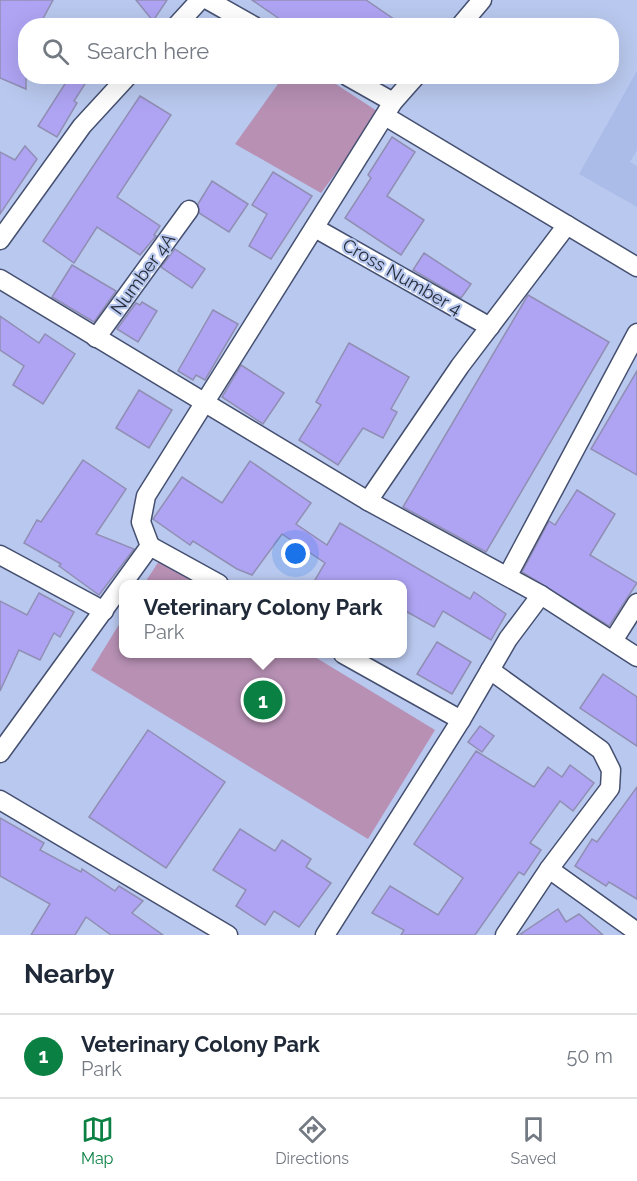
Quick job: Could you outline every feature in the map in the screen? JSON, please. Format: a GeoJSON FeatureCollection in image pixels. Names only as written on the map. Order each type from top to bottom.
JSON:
{"type":"FeatureCollection","features":[{"type":"Feature","properties":{"kind":"street"},"geometry":{"type":"LineString","coordinates":[[183,18],[200,0]]}},
{"type":"Feature","properties":{"kind":"street"},"geometry":{"type":"LineString","coordinates":[[208,0],[241,18]]}},
{"type":"Feature","properties":{"kind":"street"},"geometry":{"type":"LineString","coordinates":[[467,18],[482,0]]}},
{"type":"Feature","properties":{"kind":"street"},"geometry":{"type":"LineString","coordinates":[[0,240],[82,126],[121,84]]}},
{"type":"Feature","properties":{"kind":"street"},"geometry":{"type":"LineString","coordinates":[[357,84],[389,109],[567,225],[637,267]]}},
{"type":"Feature","properties":{"kind":"street"},"geometry":{"type":"LineString","coordinates":[[210,580],[150,546],[141,522],[146,496],[389,109],[409,84]]}},
{"type":"Feature","properties":{"kind":"street","name":"Number 4A"},"geometry":{"type":"LineString","coordinates":[[96,338],[189,210]]}},
{"type":"Feature","properties":{"kind":"street"},"geometry":{"type":"LineString","coordinates":[[368,501],[490,327],[567,225]]}},
{"type":"Feature","properties":{"kind":"street","name":"Cross Number 4"},"geometry":{"type":"LineString","coordinates":[[315,228],[490,327]]}},
{"type":"Feature","properties":{"kind":"street"},"geometry":{"type":"LineString","coordinates":[[0,279],[368,501],[508,575],[637,657]]}},
{"type":"Feature","properties":{"kind":"street"},"geometry":{"type":"LineString","coordinates":[[508,575],[637,333]]}},
{"type":"Feature","properties":{"kind":"street"},"geometry":{"type":"LineString","coordinates":[[126,580],[150,546]]}},
{"type":"Feature","properties":{"kind":"street"},"geometry":{"type":"LineString","coordinates":[[0,555],[104,611]]}},
{"type":"Feature","properties":{"kind":"street"},"geometry":{"type":"LineString","coordinates":[[0,753],[119,590]]}},
{"type":"Feature","properties":{"kind":"street"},"geometry":{"type":"LineString","coordinates":[[325,935],[461,720],[508,639],[541,595]]}},
{"type":"Feature","properties":{"kind":"street"},"geometry":{"type":"LineString","coordinates":[[613,641],[637,603]]}},
{"type":"Feature","properties":{"kind":"street"},"geometry":{"type":"LineString","coordinates":[[350,658],[461,720]]}},
{"type":"Feature","properties":{"kind":"street"},"geometry":{"type":"LineString","coordinates":[[490,670],[601,750],[611,770],[610,788],[549,869],[505,935]]}},
{"type":"Feature","properties":{"kind":"street"},"geometry":{"type":"LineString","coordinates":[[0,800],[228,935]]}},
{"type":"Feature","properties":{"kind":"street"},"geometry":{"type":"LineString","coordinates":[[549,869],[637,933]]}},
{"type":"Feature","properties":{"kind":"shaded area"},"geometry":{"type":"Polygon","coordinates":[[[637,71],[637,150],[630,162],[637,166],[637,207],[579,174],[637,71]]]}},
{"type":"Feature","properties":{"kind":"shaded area"},"geometry":{"type":"Polygon","coordinates":[[[278,84],[336,84],[380,113],[321,193],[235,144],[278,84]]]}},
{"type":"Feature","properties":{"kind":"shaded area"},"geometry":{"type":"Polygon","coordinates":[[[159,561],[190,580],[147,580],[159,561]]]}},
{"type":"Feature","properties":{"kind":"shaded area"},"geometry":{"type":"Polygon","coordinates":[[[119,624],[119,658],[317,658],[435,730],[368,839],[91,670],[119,624]]]}},
{"type":"Feature","properties":{"kind":"building"},"geometry":{"type":"Polygon","coordinates":[[[0,0],[53,0],[43,18],[18,18],[18,84],[26,84],[26,89],[0,78],[0,0]]]}},
{"type":"Feature","properties":{"kind":"building"},"geometry":{"type":"Polygon","coordinates":[[[136,0],[167,0],[155,18],[151,18],[136,0]]]}},
{"type":"Feature","properties":{"kind":"building"},"geometry":{"type":"Polygon","coordinates":[[[252,0],[366,0],[392,18],[278,18],[252,0]]]}},
{"type":"Feature","properties":{"kind":"building"},"geometry":{"type":"Polygon","coordinates":[[[65,84],[85,84],[74,101],[77,103],[57,137],[38,126],[65,84]]]}},
{"type":"Feature","properties":{"kind":"building"},"geometry":{"type":"Polygon","coordinates":[[[140,96],[171,115],[117,197],[160,226],[154,235],[156,236],[140,255],[97,227],[74,263],[43,241],[140,96]]]}},
{"type":"Feature","properties":{"kind":"building"},"geometry":{"type":"Polygon","coordinates":[[[392,137],[415,152],[387,196],[424,220],[401,255],[345,218],[371,178],[368,175],[392,137]]]}},
{"type":"Feature","properties":{"kind":"building"},"geometry":{"type":"Polygon","coordinates":[[[25,146],[37,159],[0,214],[0,152],[15,160],[25,146]]]}},
{"type":"Feature","properties":{"kind":"building"},"geometry":{"type":"Polygon","coordinates":[[[273,172],[312,196],[271,259],[249,246],[267,214],[252,205],[273,172]]]}},
{"type":"Feature","properties":{"kind":"building"},"geometry":{"type":"Polygon","coordinates":[[[212,181],[248,204],[229,232],[199,213],[198,204],[212,181]]]}},
{"type":"Feature","properties":{"kind":"building"},"geometry":{"type":"Polygon","coordinates":[[[175,249],[205,269],[192,288],[161,267],[175,249]]]}},
{"type":"Feature","properties":{"kind":"building"},"geometry":{"type":"Polygon","coordinates":[[[424,253],[471,284],[461,298],[413,270],[424,253]]]}},
{"type":"Feature","properties":{"kind":"building"},"geometry":{"type":"Polygon","coordinates":[[[72,265],[116,291],[94,322],[52,297],[72,265]]]}},
{"type":"Feature","properties":{"kind":"building"},"geometry":{"type":"Polygon","coordinates":[[[528,295],[609,342],[486,552],[403,507],[528,295]]]}},
{"type":"Feature","properties":{"kind":"building"},"geometry":{"type":"Polygon","coordinates":[[[142,302],[157,311],[138,342],[117,329],[136,303],[140,305],[142,302]]]}},
{"type":"Feature","properties":{"kind":"building"},"geometry":{"type":"Polygon","coordinates":[[[213,310],[238,324],[205,380],[196,375],[193,380],[178,371],[213,310]]]}},
{"type":"Feature","properties":{"kind":"building"},"geometry":{"type":"Polygon","coordinates":[[[0,316],[39,343],[45,334],[75,354],[43,404],[13,385],[24,366],[0,350],[0,316]]]}},
{"type":"Feature","properties":{"kind":"building"},"geometry":{"type":"Polygon","coordinates":[[[349,343],[409,377],[391,409],[397,412],[383,438],[363,428],[338,465],[299,440],[321,405],[316,402],[349,343]]]}},
{"type":"Feature","properties":{"kind":"building"},"geometry":{"type":"Polygon","coordinates":[[[241,365],[284,393],[263,424],[222,397],[241,365]]]}},
{"type":"Feature","properties":{"kind":"building"},"geometry":{"type":"Polygon","coordinates":[[[637,371],[637,475],[591,449],[637,371]]]}},
{"type":"Feature","properties":{"kind":"building"},"geometry":{"type":"Polygon","coordinates":[[[139,390],[172,410],[149,448],[116,428],[139,390]]]}},
{"type":"Feature","properties":{"kind":"building"},"geometry":{"type":"Polygon","coordinates":[[[83,460],[126,489],[96,534],[134,549],[99,595],[59,566],[61,564],[24,543],[37,520],[41,522],[83,460]]]}},
{"type":"Feature","properties":{"kind":"building"},"geometry":{"type":"Polygon","coordinates":[[[250,461],[311,503],[296,524],[327,545],[340,523],[470,599],[474,592],[506,614],[491,640],[443,611],[434,627],[407,612],[407,580],[315,580],[325,563],[282,534],[252,575],[237,569],[193,541],[190,545],[153,519],[182,477],[222,503],[250,461]]]}},
{"type":"Feature","properties":{"kind":"building"},"geometry":{"type":"Polygon","coordinates":[[[577,490],[615,514],[590,555],[637,583],[609,626],[522,572],[549,521],[555,525],[577,490]]]}},
{"type":"Feature","properties":{"kind":"building"},"geometry":{"type":"Polygon","coordinates":[[[39,593],[74,612],[60,637],[54,633],[40,660],[19,650],[0,691],[0,601],[27,615],[39,593]]]}},
{"type":"Feature","properties":{"kind":"building"},"geometry":{"type":"Polygon","coordinates":[[[437,642],[471,662],[452,694],[417,674],[437,642]]]}},
{"type":"Feature","properties":{"kind":"building"},"geometry":{"type":"Polygon","coordinates":[[[603,674],[637,697],[637,746],[580,708],[603,674]]]}},
{"type":"Feature","properties":{"kind":"building"},"geometry":{"type":"Polygon","coordinates":[[[480,726],[494,736],[482,752],[468,742],[480,726]]]}},
{"type":"Feature","properties":{"kind":"building"},"geometry":{"type":"Polygon","coordinates":[[[148,730],[225,782],[166,868],[89,817],[148,730]]]}},
{"type":"Feature","properties":{"kind":"building"},"geometry":{"type":"Polygon","coordinates":[[[476,751],[534,787],[548,767],[562,777],[570,765],[594,783],[573,811],[560,801],[530,843],[541,850],[524,875],[519,872],[475,935],[401,935],[404,930],[372,913],[390,886],[438,915],[463,878],[414,844],[476,751]]]}},
{"type":"Feature","properties":{"kind":"building"},"geometry":{"type":"Polygon","coordinates":[[[637,787],[637,899],[609,882],[606,886],[575,866],[592,839],[597,842],[637,787]]]}},
{"type":"Feature","properties":{"kind":"building"},"geometry":{"type":"Polygon","coordinates":[[[0,818],[44,843],[40,850],[81,872],[82,869],[115,891],[119,886],[143,901],[132,913],[163,935],[111,935],[86,917],[75,935],[31,935],[50,904],[0,876],[0,818]]]}},
{"type":"Feature","properties":{"kind":"building"},"geometry":{"type":"Polygon","coordinates":[[[240,829],[275,851],[282,840],[311,859],[306,867],[331,883],[299,927],[274,911],[265,925],[236,906],[246,890],[213,870],[240,829]]]}},
{"type":"Feature","properties":{"kind":"building"},"geometry":{"type":"Polygon","coordinates":[[[558,909],[566,922],[579,914],[603,935],[519,935],[558,909]]]}},
{"type":"Feature","properties":{"kind":"place","name":"Veterinary Colony Park"},"geometry":{"type":"Point","coordinates":[263,700]}}]}
